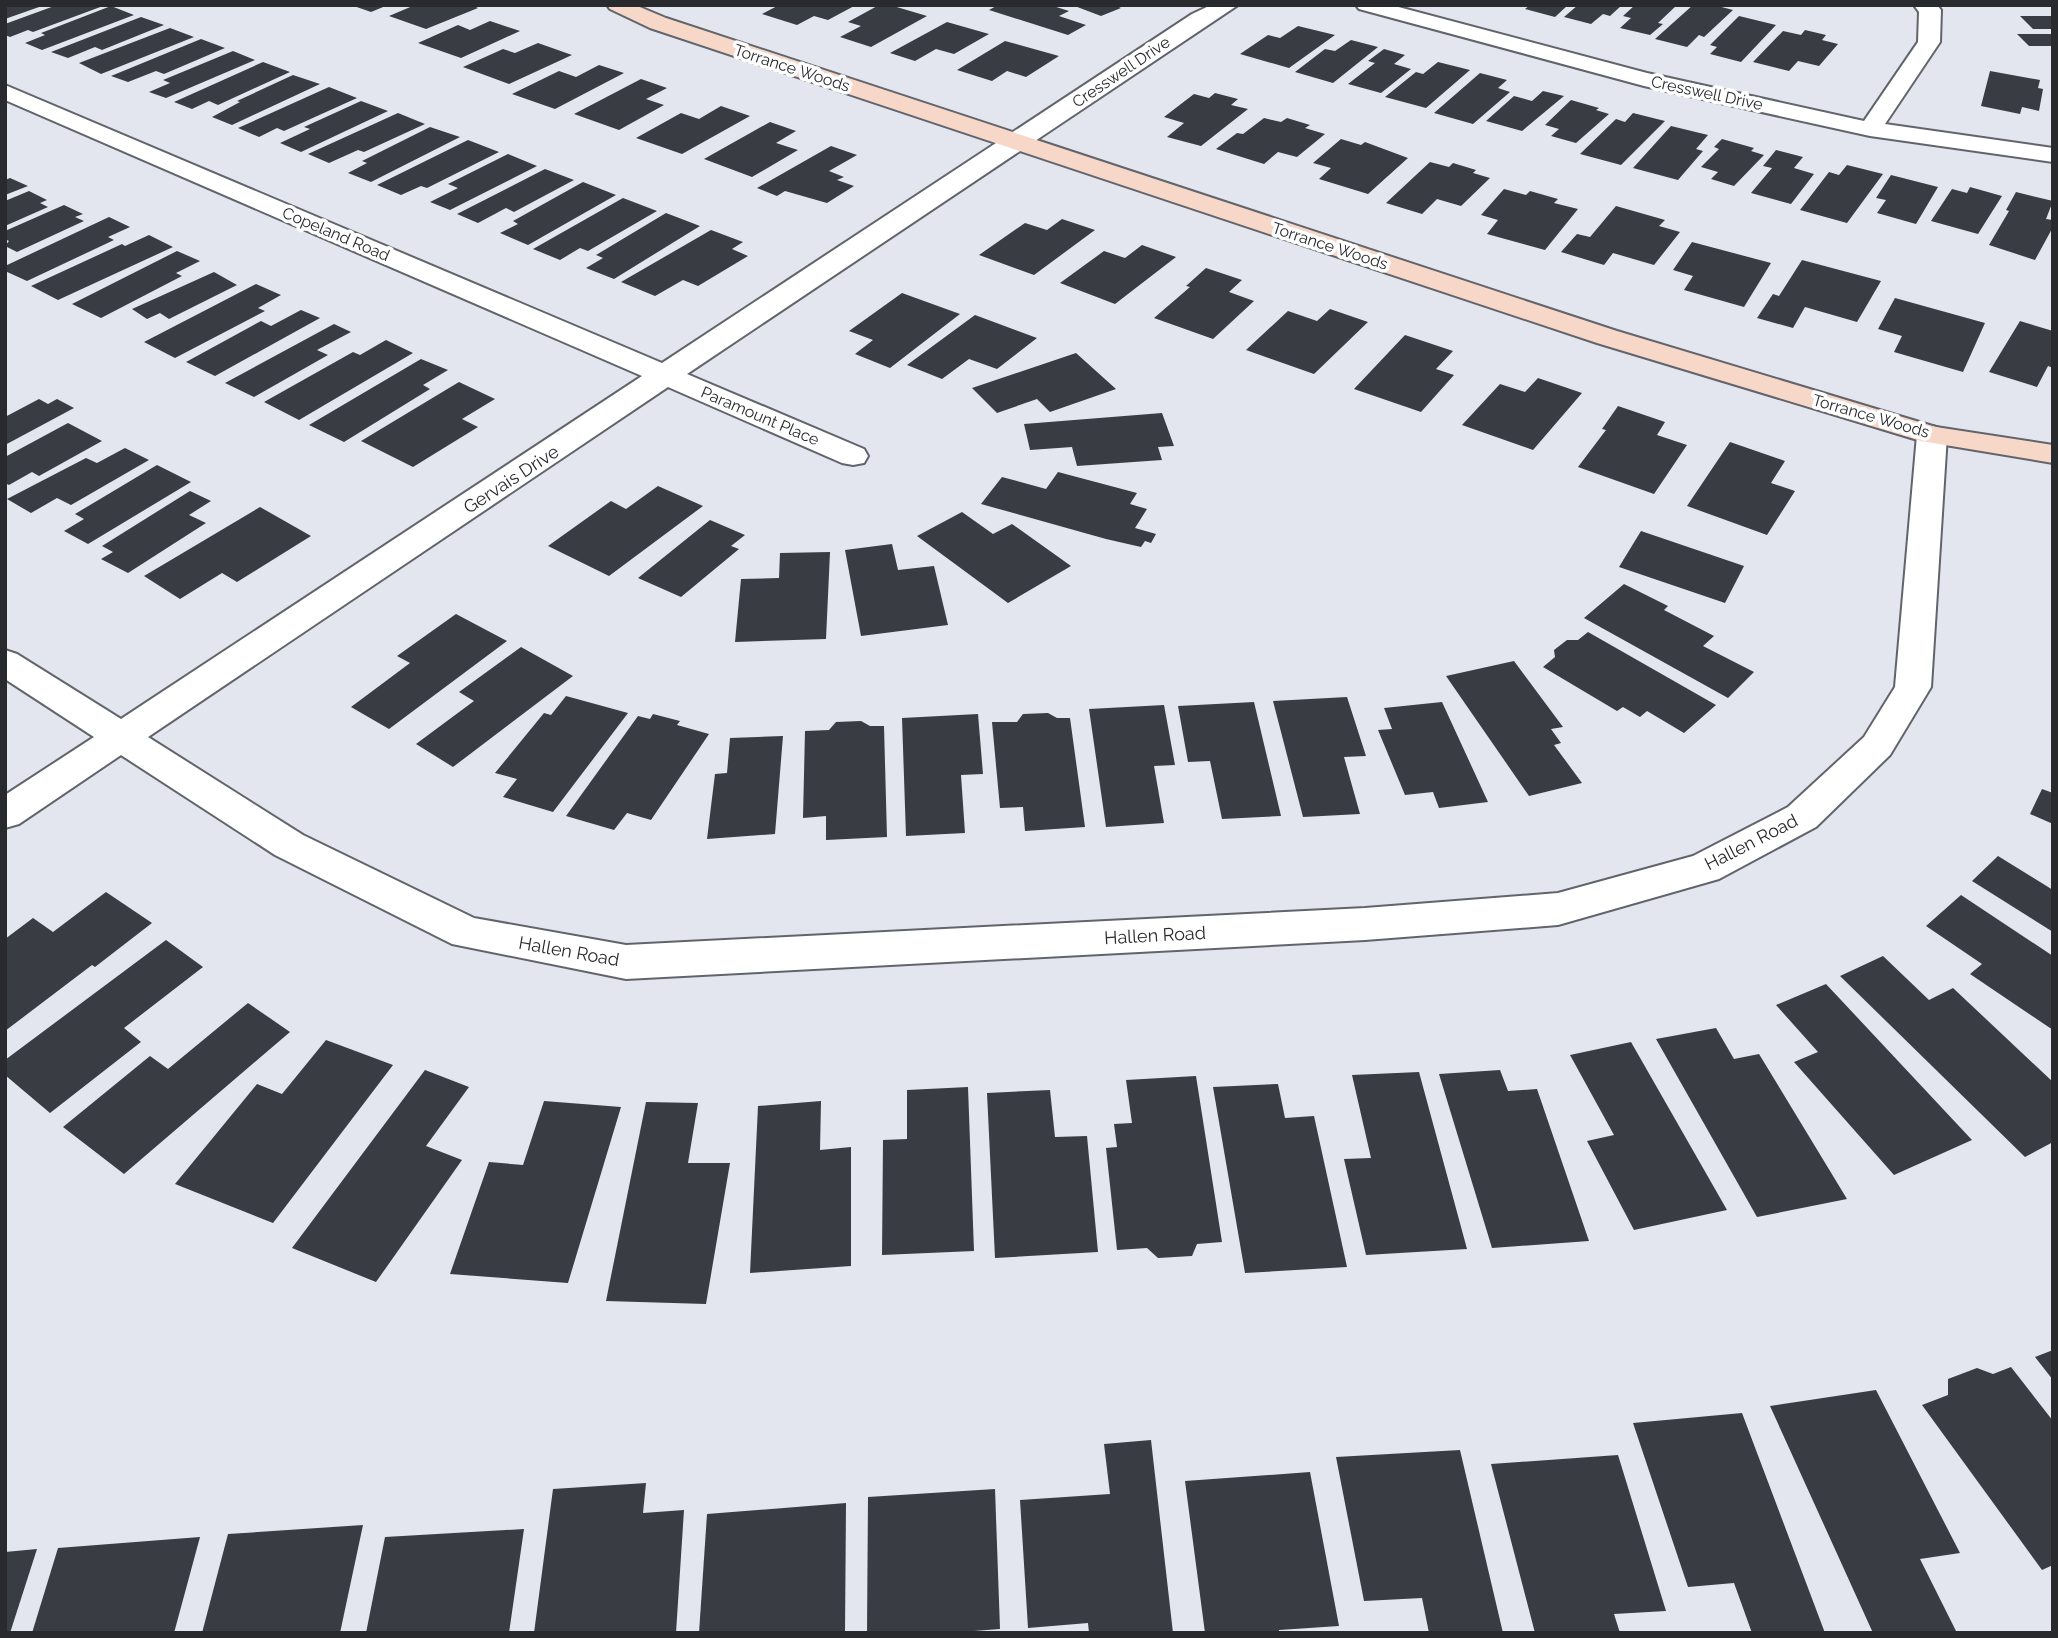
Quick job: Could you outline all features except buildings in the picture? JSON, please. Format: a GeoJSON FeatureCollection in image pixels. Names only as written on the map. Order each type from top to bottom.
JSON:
{"type":"FeatureCollection","features":[{"type":"Feature","properties":{"kind":"street","name":"Torrance Woods"},"geometry":{"type":"LineString","coordinates":[[618,5],[657,23],[1607,337],[1932,435],[2053,454]]}},
{"type":"Feature","properties":{"kind":"street","name":"Cresswell Drive"},"geometry":{"type":"LineString","coordinates":[[1017,143],[1200,19],[1228,5]]}},
{"type":"Feature","properties":{"kind":"street","name":"Cresswell Drive"},"geometry":{"type":"LineString","coordinates":[[1366,5],[1644,79],[1870,129],[2053,155]]}},
{"type":"Feature","properties":{"kind":"street"},"geometry":{"type":"LineString","coordinates":[[1870,129],[1928,41],[1930,10],[1924,5]]}},
{"type":"Feature","properties":{"kind":"street","name":"Copeland Road"},"geometry":{"type":"LineString","coordinates":[[5,92],[666,376]]}},
{"type":"Feature","properties":{"kind":"street","name":"Gervais Drive"},"geometry":{"type":"LineString","coordinates":[[5,814],[1017,143]]}},
{"type":"Feature","properties":{"kind":"street","name":"Paramount Place"},"geometry":{"type":"LineString","coordinates":[[666,376],[853,456]]}},
{"type":"Feature","properties":{"kind":"street","name":"Hallen Road"},"geometry":{"type":"LineString","coordinates":[[5,662],[289,845],[466,933],[626,962],[1364,924],[1558,909],[1705,868],[1802,817],[1877,746],[1913,687],[1932,435]]}}]}
